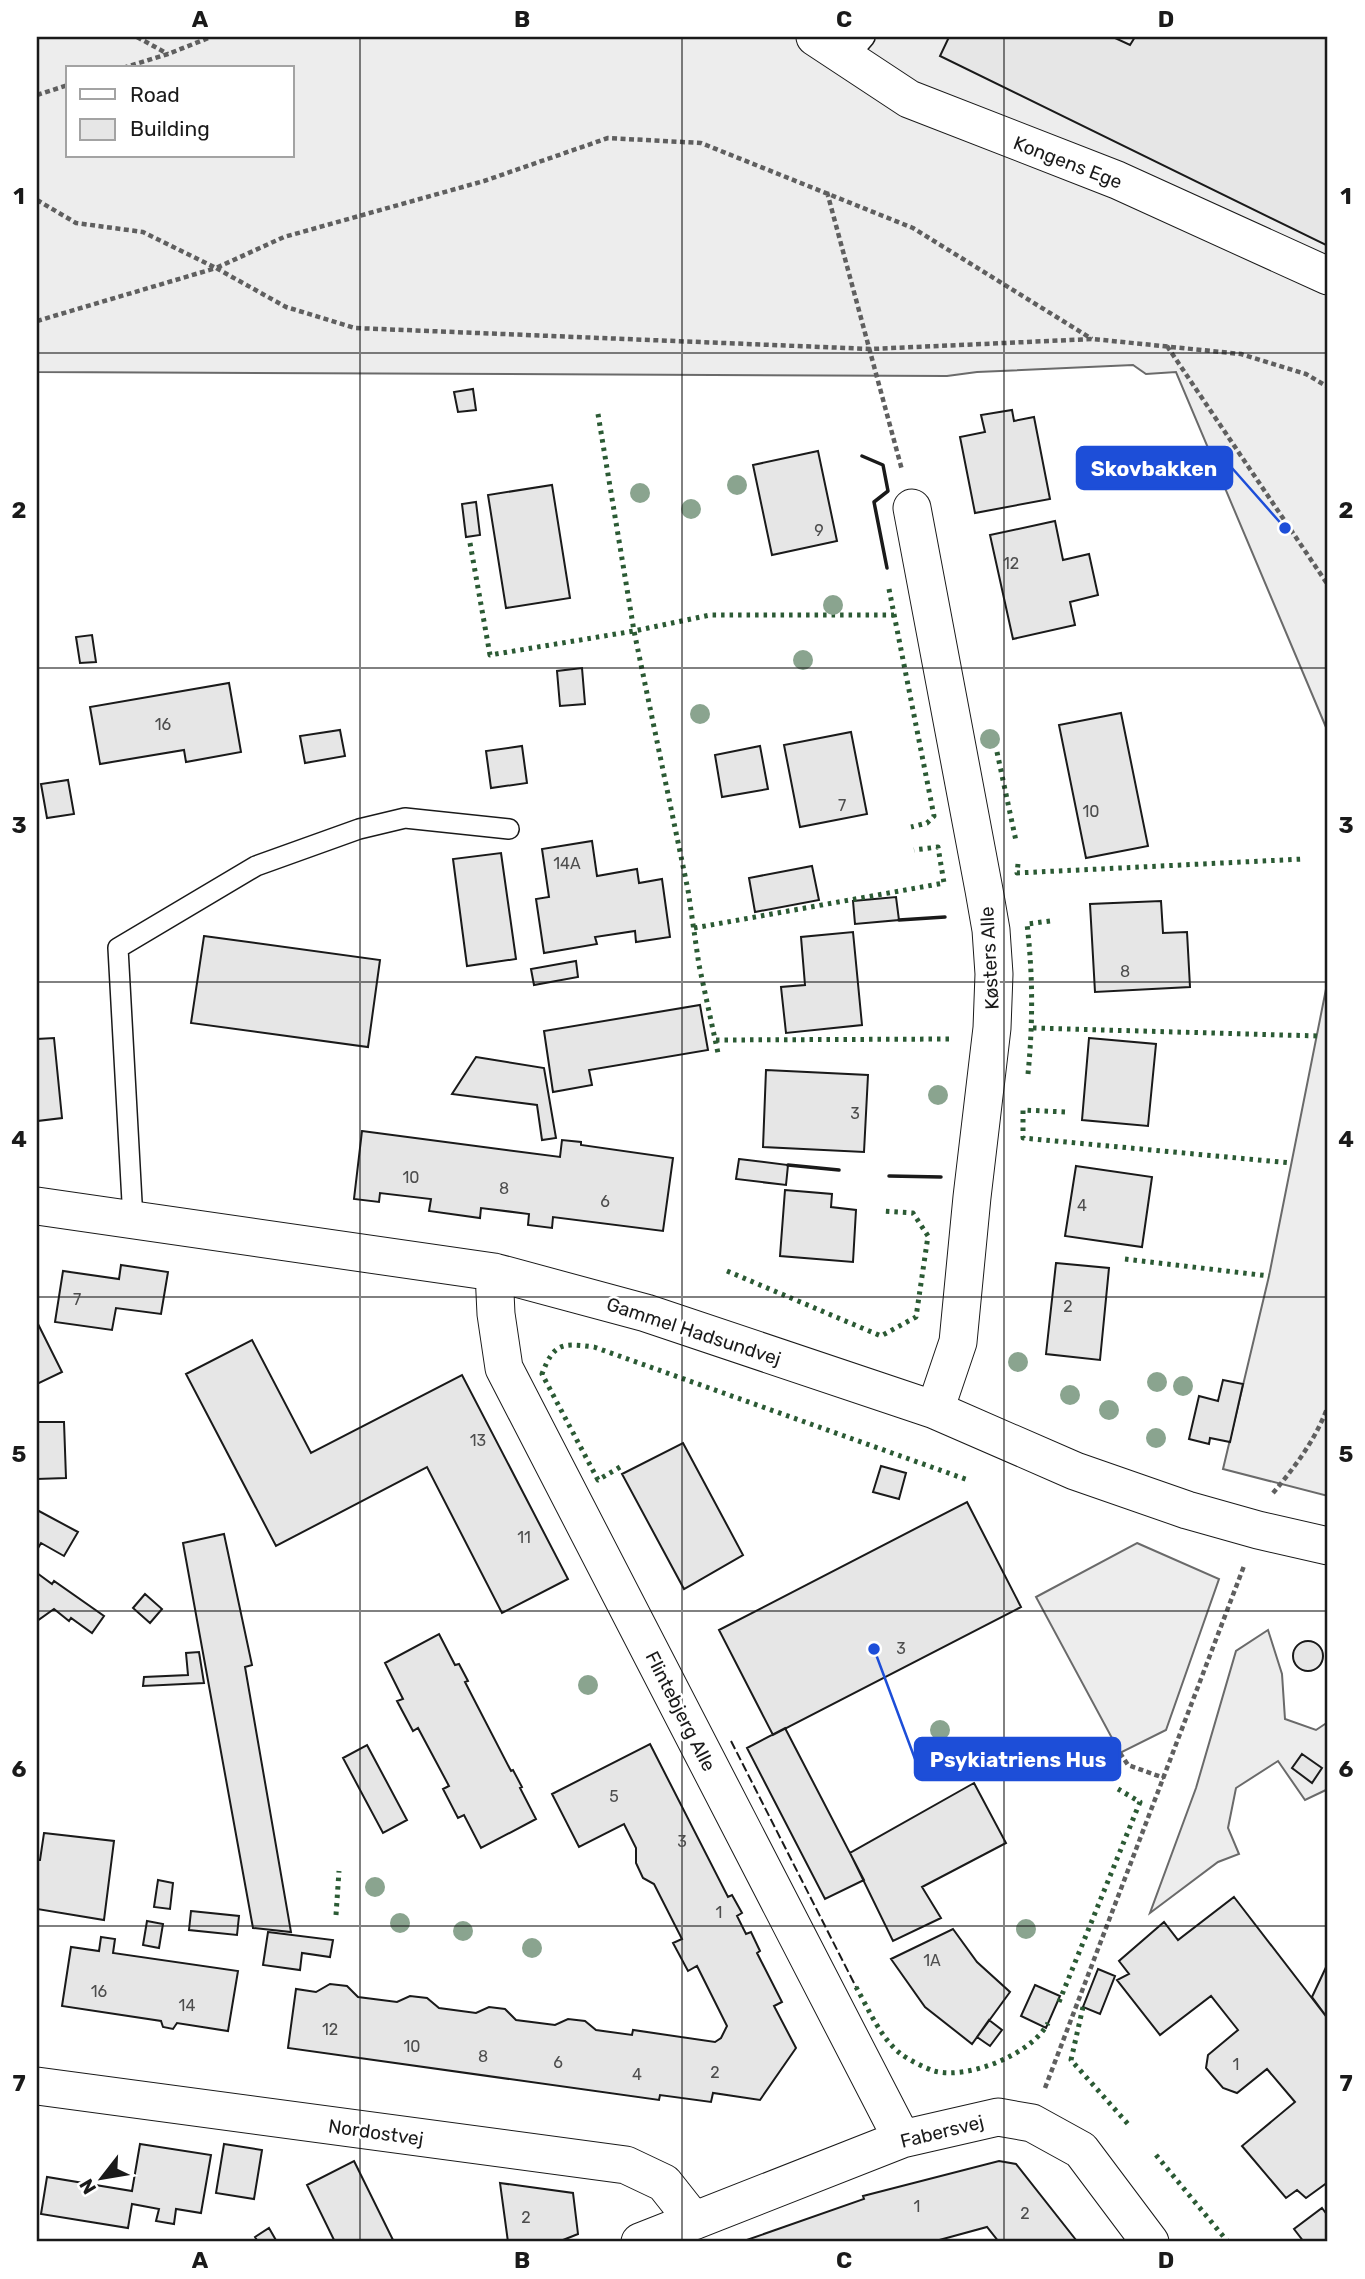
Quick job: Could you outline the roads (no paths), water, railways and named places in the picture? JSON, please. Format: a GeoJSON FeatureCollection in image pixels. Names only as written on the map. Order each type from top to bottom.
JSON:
{"type":"FeatureCollection","features":[{"type":"Feature","properties":{"kind":"street","name":"Kongens Ege"},"geometry":{"type":"LineString","coordinates":[[815,37],[856,48],[909,99],[1117,180],[1328,276]]}},
{"type":"Feature","properties":{"kind":"street","name":"Køsters Alle"},"geometry":{"type":"LineString","coordinates":[[912,508],[991,930],[994,974],[992,1028],[958,1342],[935,1410]]}},
{"type":"Feature","properties":{"kind":"street","name":"Gammel Hadsundvej"},"geometry":{"type":"LineString","coordinates":[[37,1206],[494,1272],[646,1313],[935,1410],[1075,1471],[1186,1510],[1258,1531],[1328,1546]]}},
{"type":"Feature","properties":{"kind":"street","name":"Flintebjerg Alle"},"geometry":{"type":"LineString","coordinates":[[494,1272],[496,1314],[504,1368],[902,2139]]}},
{"type":"Feature","properties":{"kind":"street","name":"Nordostvej"},"geometry":{"type":"LineString","coordinates":[[37,2086],[626,2165],[664,2183],[694,2221]]}},
{"type":"Feature","properties":{"kind":"street","name":"Fabersvej"},"geometry":{"type":"LineString","coordinates":[[640,2242],[902,2139],[998,2118],[1032,2123],[1081,2150],[1150,2242]]}},
{"type":"Feature","properties":{"kind":"lane"},"geometry":{"type":"LineString","coordinates":[[133,1220],[118,948],[257,866],[359,829],[405,818],[509,830]]}},
{"type":"Feature","properties":{"kind":"place","name":"Skovbakken"},"geometry":{"type":"Point","coordinates":[1285,528]}},
{"type":"Feature","properties":{"kind":"place","name":"Psykiatriens Hus"},"geometry":{"type":"Point","coordinates":[874,1649]}}]}
